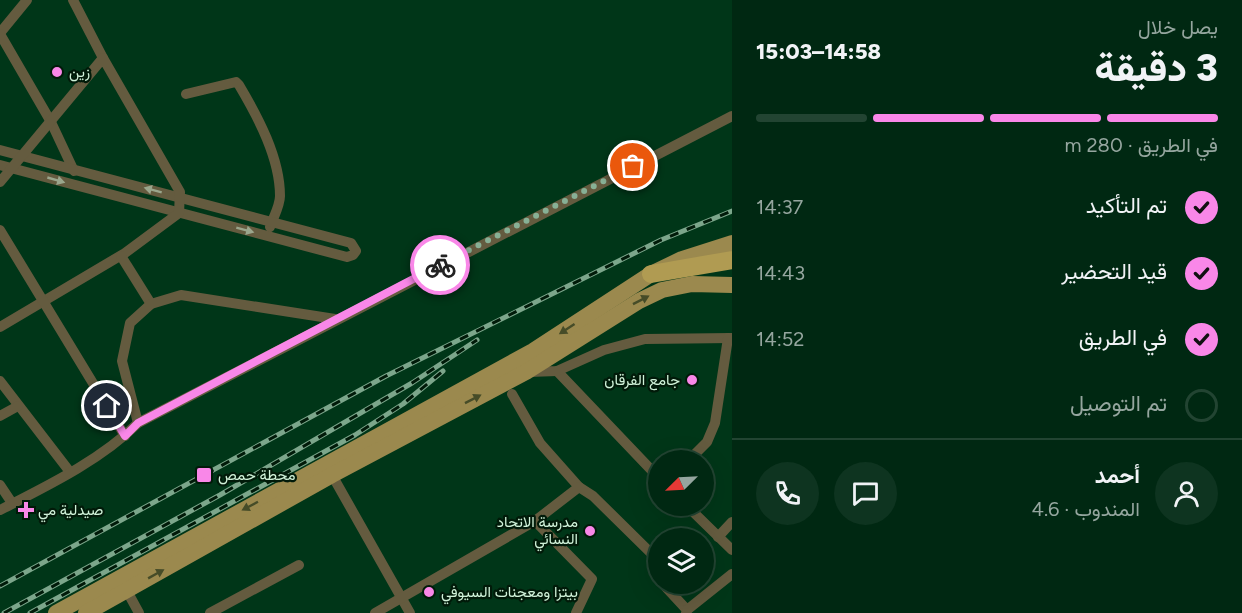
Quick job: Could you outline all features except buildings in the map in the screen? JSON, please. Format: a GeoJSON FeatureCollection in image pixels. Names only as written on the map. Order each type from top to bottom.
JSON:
{"type":"FeatureCollection","features":[{"type":"Feature","properties":{"kind":"highway"},"geometry":{"type":"LineString","coordinates":[[651,274],[732,261]]}},
{"type":"Feature","properties":{"kind":"main road"},"geometry":{"type":"LineString","coordinates":[[56,613],[533,351],[651,274],[682,259],[732,243]]}},
{"type":"Feature","properties":{"kind":"main road"},"geometry":{"type":"LineString","coordinates":[[86,613],[332,475],[526,372],[639,301],[662,290],[692,284],[732,285]]}},
{"type":"Feature","properties":{"kind":"street"},"geometry":{"type":"LineString","coordinates":[[27,0],[0,34],[51,122],[82,188]]}},
{"type":"Feature","properties":{"kind":"street"},"geometry":{"type":"LineString","coordinates":[[73,0],[103,58],[180,192],[179,213]]}},
{"type":"Feature","properties":{"kind":"street"},"geometry":{"type":"LineString","coordinates":[[0,182],[103,58]]}},
{"type":"Feature","properties":{"kind":"street"},"geometry":{"type":"LineString","coordinates":[[186,94],[236,82],[239,85],[268,142],[277,172],[280,197],[267,236]]}},
{"type":"Feature","properties":{"kind":"street"},"geometry":{"type":"LineString","coordinates":[[0,510],[70,472],[125,436],[138,423],[335,319],[732,116]]}},
{"type":"Feature","properties":{"kind":"street"},"geometry":{"type":"LineString","coordinates":[[0,150],[351,243],[356,247],[355,253],[347,257],[0,165]]}},
{"type":"Feature","properties":{"kind":"street"},"geometry":{"type":"LineString","coordinates":[[0,327],[42,300],[121,256],[179,213]]}},
{"type":"Feature","properties":{"kind":"street"},"geometry":{"type":"LineString","coordinates":[[0,230],[125,436]]}},
{"type":"Feature","properties":{"kind":"street"},"geometry":{"type":"LineString","coordinates":[[121,256],[151,304]]}},
{"type":"Feature","properties":{"kind":"street"},"geometry":{"type":"LineString","coordinates":[[138,423],[122,361],[130,322],[151,304],[181,295],[335,319]]}},
{"type":"Feature","properties":{"kind":"street"},"geometry":{"type":"LineString","coordinates":[[526,372],[557,371],[604,350],[645,339],[730,338],[715,423],[707,442],[699,450]]}},
{"type":"Feature","properties":{"kind":"street"},"geometry":{"type":"LineString","coordinates":[[557,371],[648,467]]}},
{"type":"Feature","properties":{"kind":"street"},"geometry":{"type":"LineString","coordinates":[[0,381],[70,472]]}},
{"type":"Feature","properties":{"kind":"street"},"geometry":{"type":"LineString","coordinates":[[512,394],[540,443],[579,487],[593,496],[648,550]]}},
{"type":"Feature","properties":{"kind":"street"},"geometry":{"type":"LineString","coordinates":[[0,416],[18,406]]}},
{"type":"Feature","properties":{"kind":"street"},"geometry":{"type":"LineString","coordinates":[[332,475],[410,613]]}},
{"type":"Feature","properties":{"kind":"street"},"geometry":{"type":"LineString","coordinates":[[0,485],[12,503]]}},
{"type":"Feature","properties":{"kind":"street"},"geometry":{"type":"LineString","coordinates":[[375,613],[402,600],[535,522],[579,487]]}},
{"type":"Feature","properties":{"kind":"street"},"geometry":{"type":"LineString","coordinates":[[697,516],[732,550]]}},
{"type":"Feature","properties":{"kind":"street"},"geometry":{"type":"LineString","coordinates":[[535,522],[592,579],[576,613]]}},
{"type":"Feature","properties":{"kind":"street"},"geometry":{"type":"LineString","coordinates":[[718,537],[732,522]]}},
{"type":"Feature","properties":{"kind":"street"},"geometry":{"type":"LineString","coordinates":[[210,613],[298,565]]}},
{"type":"Feature","properties":{"kind":"street"},"geometry":{"type":"LineString","coordinates":[[672,594],[686,611],[732,574]]}},
{"type":"Feature","properties":{"kind":"street"},"geometry":{"type":"LineString","coordinates":[[127,591],[139,613]]}},
{"type":"Feature","properties":{"kind":"railway"},"geometry":{"type":"LineString","coordinates":[[0,586],[386,376],[661,240],[732,211]]}},
{"type":"Feature","properties":{"kind":"railway"},"geometry":{"type":"LineString","coordinates":[[4,613],[220,495],[412,383],[477,340]]}},
{"type":"Feature","properties":{"kind":"railway"},"geometry":{"type":"LineString","coordinates":[[30,613],[355,435],[403,404],[443,371]]}},
{"type":"Feature","properties":{"kind":"way so far"},"geometry":{"type":"LineString","coordinates":[[440,265],[633,166]]}},
{"type":"Feature","properties":{"kind":"place","name":"زين"},"geometry":{"type":"Point","coordinates":[57,72]}},
{"type":"Feature","properties":{"kind":"place","name":"جامع الفرقان"},"geometry":{"type":"Point","coordinates":[692,380]}},
{"type":"Feature","properties":{"kind":"place","name":"محطة حمص"},"geometry":{"type":"Point","coordinates":[204,475]}},
{"type":"Feature","properties":{"kind":"place","name":"صيدلية مي"},"geometry":{"type":"Point","coordinates":[26,510]}},
{"type":"Feature","properties":{"kind":"place","name":"مدرسة الاتحاد النسائي"},"geometry":{"type":"Point","coordinates":[590,531]}},
{"type":"Feature","properties":{"kind":"place","name":"بيتزا ومعجنات السيوفي"},"geometry":{"type":"Point","coordinates":[429,592]}},
{"type":"Feature","properties":{"kind":"route"},"geometry":{"type":"LineString","coordinates":[[107,406],[125,436],[138,423],[440,265]]}}]}
